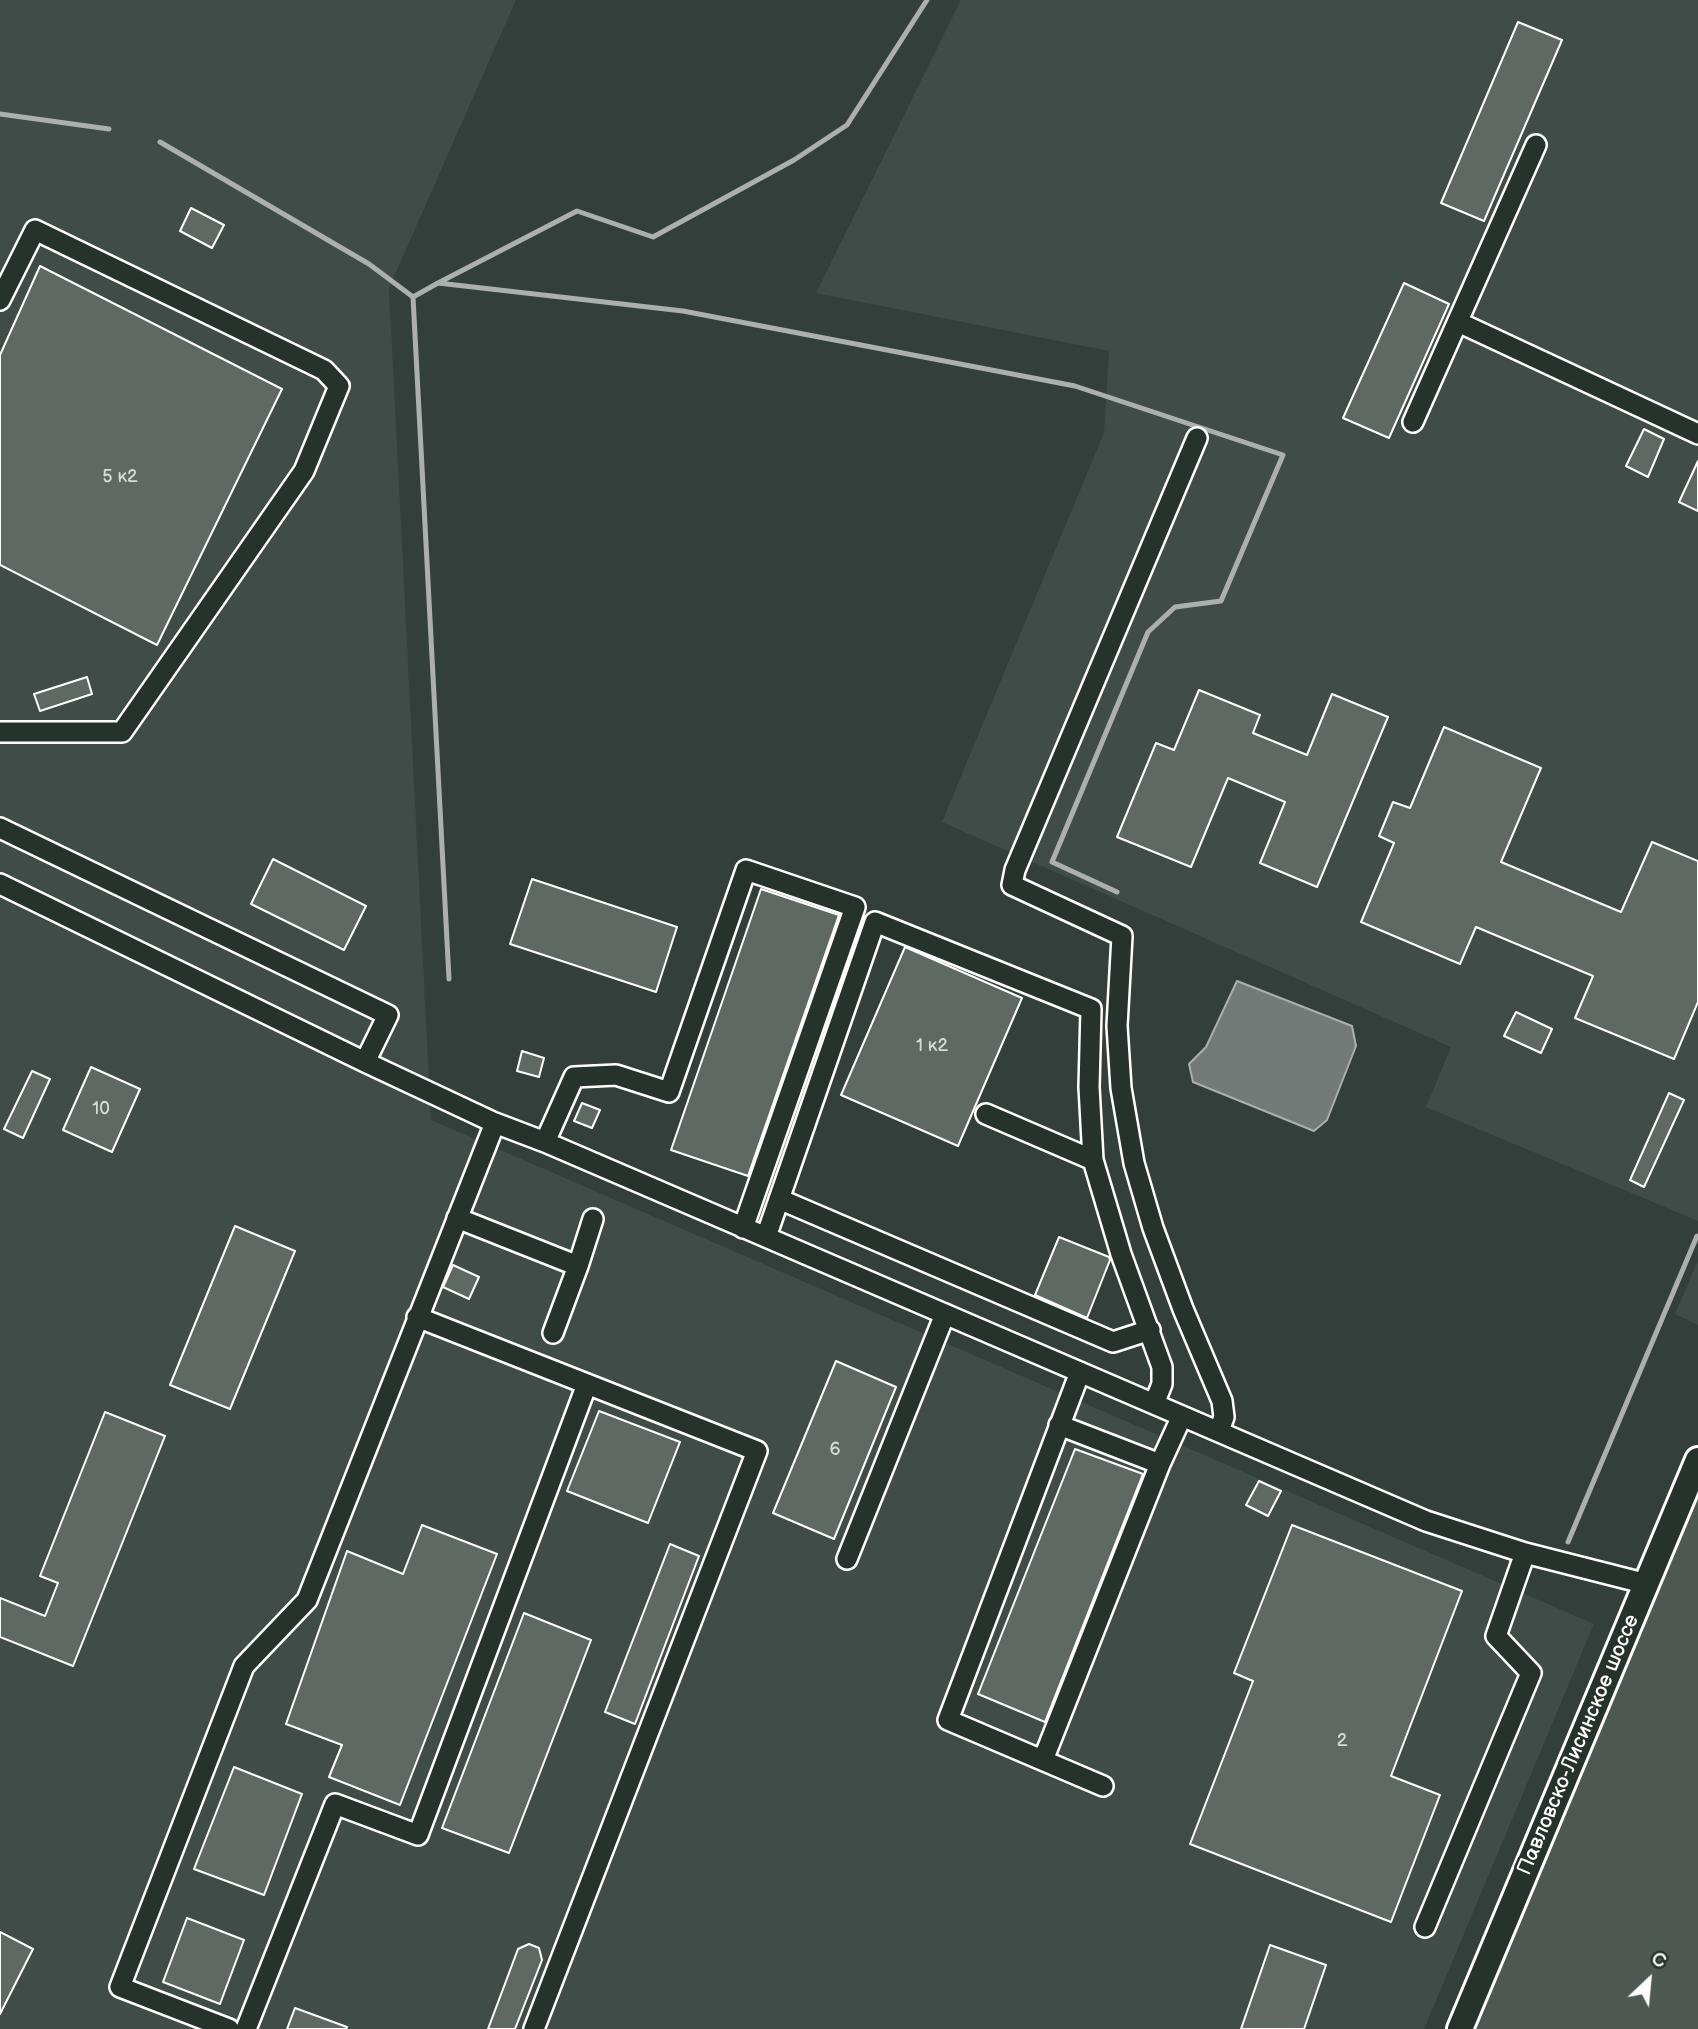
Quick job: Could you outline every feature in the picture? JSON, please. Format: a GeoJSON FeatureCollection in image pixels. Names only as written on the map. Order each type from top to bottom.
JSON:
{"type":"FeatureCollection","features":[{"type":"Feature","properties":{"kind":"main road","name":"Павловско-Лисинское шоссе"},"geometry":{"type":"LineString","coordinates":[[1460,2029],[1698,1461]]}},
{"type":"Feature","properties":{"kind":"lane"},"geometry":{"type":"LineString","coordinates":[[1413,422],[1536,145]]}},
{"type":"Feature","properties":{"kind":"lane"},"geometry":{"type":"LineString","coordinates":[[0,300],[35,230],[324,370],[339,386],[304,471],[122,732],[0,732]]}},
{"type":"Feature","properties":{"kind":"lane"},"geometry":{"type":"LineString","coordinates":[[1458,322],[1698,434]]}},
{"type":"Feature","properties":{"kind":"lane"},"geometry":{"type":"LineString","coordinates":[[1197,438],[1015,870],[1012,884],[1122,936],[1117,1026],[1121,1088],[1134,1163],[1153,1228],[1183,1309],[1222,1401],[1224,1417],[1219,1432]]}},
{"type":"Feature","properties":{"kind":"lane"},"geometry":{"type":"LineString","coordinates":[[0,829],[388,1015],[365,1062]]}},
{"type":"Feature","properties":{"kind":"lane"},"geometry":{"type":"LineString","coordinates":[[545,1142],[574,1077],[616,1075],[669,1093],[746,870],[855,907],[743,1228]]}},
{"type":"Feature","properties":{"kind":"lane"},"geometry":{"type":"LineString","coordinates":[[0,884],[495,1123],[545,1142],[1426,1521],[1525,1553],[1647,1584]]}},
{"type":"Feature","properties":{"kind":"lane"},"geometry":{"type":"LineString","coordinates":[[766,1237],[875,922],[1091,1009],[1089,1087],[1093,1160],[1121,1254],[1162,1367],[1162,1384],[1154,1404]]}},
{"type":"Feature","properties":{"kind":"lane"},"geometry":{"type":"LineString","coordinates":[[986,1114],[1093,1160]]}},
{"type":"Feature","properties":{"kind":"lane"},"geometry":{"type":"LineString","coordinates":[[229,2029],[120,1987],[244,1666],[307,1600],[495,1123]]}},
{"type":"Feature","properties":{"kind":"lane"},"geometry":{"type":"LineString","coordinates":[[779,1199],[1114,1342],[1150,1330]]}},
{"type":"Feature","properties":{"kind":"lane"},"geometry":{"type":"LineString","coordinates":[[457,1217],[578,1266]]}},
{"type":"Feature","properties":{"kind":"lane"},"geometry":{"type":"LineString","coordinates":[[553,1333],[593,1219]]}},
{"type":"Feature","properties":{"kind":"lane"},"geometry":{"type":"LineString","coordinates":[[846,1559],[945,1314]]}},
{"type":"Feature","properties":{"kind":"lane"},"geometry":{"type":"LineString","coordinates":[[417,1317],[757,1451],[534,2029]]}},
{"type":"Feature","properties":{"kind":"lane"},"geometry":{"type":"LineString","coordinates":[[1080,1372],[948,1720],[1103,1786]]}},
{"type":"Feature","properties":{"kind":"lane"},"geometry":{"type":"LineString","coordinates":[[246,2029],[335,1804],[418,1835],[587,1384]]}},
{"type":"Feature","properties":{"kind":"lane"},"geometry":{"type":"LineString","coordinates":[[1043,1760],[1160,1464],[1182,1416]]}},
{"type":"Feature","properties":{"kind":"lane"},"geometry":{"type":"LineString","coordinates":[[1059,1425],[1160,1464]]}},
{"type":"Feature","properties":{"kind":"lane"},"geometry":{"type":"LineString","coordinates":[[1426,1927],[1531,1674],[1496,1636],[1525,1553]]}},
{"type":"Feature","properties":{"kind":"shaded area"},"geometry":{"type":"Polygon","coordinates":[[[0,0],[516,0],[389,288],[431,1120],[1594,1624],[1424,2029],[0,2029],[0,0]]]}},
{"type":"Feature","properties":{"kind":"shaded area"},"geometry":{"type":"Polygon","coordinates":[[[961,0],[1698,0],[1698,1221],[1426,1107],[1451,1047],[942,822],[1104,433],[1109,351],[816,293],[961,0]]]}},
{"type":"Feature","properties":{"kind":"shaded area"},"geometry":{"type":"Polygon","coordinates":[[[1237,981],[1352,1026],[1356,1046],[1327,1120],[1314,1131],[1193,1082],[1189,1064],[1206,1047],[1237,981]]]}},
{"type":"Feature","properties":{"kind":"shaded area"},"geometry":{"type":"Polygon","coordinates":[[[1698,1261],[1698,1325],[1675,1314],[1698,1261]]]}},
{"type":"Feature","properties":{"kind":"shaded area"},"geometry":{"type":"Polygon","coordinates":[[[1698,1494],[1698,2029],[1472,2029],[1698,1494]]]}},
{"type":"Feature","properties":{"kind":"building"},"geometry":{"type":"Polygon","coordinates":[[[1518,22],[1562,40],[1484,221],[1441,203],[1518,22]]]}},
{"type":"Feature","properties":{"kind":"building"},"geometry":{"type":"Polygon","coordinates":[[[191,208],[224,225],[212,248],[180,231],[191,208]]]}},
{"type":"Feature","properties":{"kind":"building"},"geometry":{"type":"Polygon","coordinates":[[[40,266],[282,389],[157,645],[0,565],[0,355],[40,266]]]}},
{"type":"Feature","properties":{"kind":"building"},"geometry":{"type":"Polygon","coordinates":[[[1404,283],[1449,304],[1389,438],[1343,418],[1404,283]]]}},
{"type":"Feature","properties":{"kind":"building"},"geometry":{"type":"Polygon","coordinates":[[[1644,429],[1664,439],[1648,477],[1626,466],[1644,429]]]}},
{"type":"Feature","properties":{"kind":"building"},"geometry":{"type":"Polygon","coordinates":[[[1698,461],[1698,511],[1679,502],[1698,461]]]}},
{"type":"Feature","properties":{"kind":"building"},"geometry":{"type":"Polygon","coordinates":[[[87,677],[92,694],[40,711],[34,694],[87,677]]]}},
{"type":"Feature","properties":{"kind":"building"},"geometry":{"type":"Polygon","coordinates":[[[1199,690],[1260,715],[1253,733],[1307,755],[1332,694],[1388,717],[1317,887],[1260,863],[1285,802],[1228,778],[1191,867],[1117,837],[1156,743],[1174,750],[1199,690]]]}},
{"type":"Feature","properties":{"kind":"building"},"geometry":{"type":"Polygon","coordinates":[[[1444,727],[1541,768],[1501,862],[1621,912],[1652,842],[1698,861],[1698,1002],[1674,1059],[1575,1018],[1593,976],[1476,927],[1460,964],[1361,922],[1394,843],[1379,836],[1393,802],[1410,808],[1444,727]]]}},
{"type":"Feature","properties":{"kind":"building"},"geometry":{"type":"Polygon","coordinates":[[[273,859],[366,906],[344,950],[251,904],[273,859]]]}},
{"type":"Feature","properties":{"kind":"building"},"geometry":{"type":"Polygon","coordinates":[[[532,879],[677,927],[656,992],[510,944],[532,879]]]}},
{"type":"Feature","properties":{"kind":"building"},"geometry":{"type":"Polygon","coordinates":[[[761,889],[839,915],[748,1176],[671,1150],[761,889]]]}},
{"type":"Feature","properties":{"kind":"building"},"geometry":{"type":"Polygon","coordinates":[[[905,947],[1022,998],[958,1146],[841,1095],[905,947]]]}},
{"type":"Feature","properties":{"kind":"building"},"geometry":{"type":"Polygon","coordinates":[[[1516,1012],[1552,1029],[1541,1053],[1504,1036],[1516,1012]]]}},
{"type":"Feature","properties":{"kind":"building"},"geometry":{"type":"Polygon","coordinates":[[[522,1051],[544,1058],[539,1077],[517,1071],[522,1051]]]}},
{"type":"Feature","properties":{"kind":"building"},"geometry":{"type":"Polygon","coordinates":[[[91,1067],[140,1089],[112,1152],[63,1130],[91,1067]]]}},
{"type":"Feature","properties":{"kind":"building"},"geometry":{"type":"Polygon","coordinates":[[[32,1071],[50,1079],[23,1138],[4,1129],[32,1071]]]}},
{"type":"Feature","properties":{"kind":"building"},"geometry":{"type":"Polygon","coordinates":[[[1669,1093],[1684,1100],[1644,1187],[1630,1180],[1669,1093]]]}},
{"type":"Feature","properties":{"kind":"building"},"geometry":{"type":"Polygon","coordinates":[[[582,1103],[600,1110],[592,1128],[574,1121],[582,1103]]]}},
{"type":"Feature","properties":{"kind":"building"},"geometry":{"type":"Polygon","coordinates":[[[235,1226],[295,1251],[230,1409],[170,1385],[235,1226]]]}},
{"type":"Feature","properties":{"kind":"building"},"geometry":{"type":"Polygon","coordinates":[[[1059,1237],[1109,1257],[1087,1318],[1035,1295],[1059,1237]]]}},
{"type":"Feature","properties":{"kind":"building"},"geometry":{"type":"Polygon","coordinates":[[[453,1265],[479,1277],[469,1299],[443,1287],[453,1265]]]}},
{"type":"Feature","properties":{"kind":"building"},"geometry":{"type":"Polygon","coordinates":[[[836,1361],[896,1387],[834,1539],[773,1513],[836,1361]]]}},
{"type":"Feature","properties":{"kind":"building"},"geometry":{"type":"Polygon","coordinates":[[[599,1411],[680,1442],[648,1523],[567,1491],[599,1411]]]}},
{"type":"Feature","properties":{"kind":"building"},"geometry":{"type":"Polygon","coordinates":[[[105,1412],[165,1436],[73,1666],[0,1637],[0,1598],[45,1616],[58,1583],[40,1576],[105,1412]]]}},
{"type":"Feature","properties":{"kind":"building"},"geometry":{"type":"Polygon","coordinates":[[[1075,1449],[1143,1474],[1045,1722],[978,1694],[1075,1449]]]}},
{"type":"Feature","properties":{"kind":"building"},"geometry":{"type":"Polygon","coordinates":[[[1259,1481],[1281,1491],[1268,1516],[1246,1505],[1259,1481]]]}},
{"type":"Feature","properties":{"kind":"building"},"geometry":{"type":"Polygon","coordinates":[[[422,1525],[497,1554],[400,1805],[329,1777],[342,1745],[286,1724],[347,1551],[403,1574],[422,1525]]]}},
{"type":"Feature","properties":{"kind":"building"},"geometry":{"type":"Polygon","coordinates":[[[1292,1525],[1462,1591],[1391,1776],[1440,1795],[1391,1922],[1190,1844],[1253,1681],[1234,1673],[1292,1525]]]}},
{"type":"Feature","properties":{"kind":"building"},"geometry":{"type":"Polygon","coordinates":[[[670,1544],[699,1556],[635,1724],[605,1712],[670,1544]]]}},
{"type":"Feature","properties":{"kind":"building"},"geometry":{"type":"Polygon","coordinates":[[[524,1613],[591,1640],[509,1853],[442,1828],[524,1613]]]}},
{"type":"Feature","properties":{"kind":"building"},"geometry":{"type":"Polygon","coordinates":[[[234,1767],[302,1794],[264,1895],[194,1869],[234,1767]]]}},
{"type":"Feature","properties":{"kind":"building"},"geometry":{"type":"Polygon","coordinates":[[[187,1918],[244,1940],[220,2004],[163,1982],[187,1918]]]}},
{"type":"Feature","properties":{"kind":"building"},"geometry":{"type":"Polygon","coordinates":[[[0,1932],[33,1949],[0,2014],[0,1932]]]}},
{"type":"Feature","properties":{"kind":"building"},"geometry":{"type":"Polygon","coordinates":[[[529,1944],[539,1948],[542,1960],[515,2029],[488,2029],[518,1949],[529,1944]]]}},
{"type":"Feature","properties":{"kind":"building"},"geometry":{"type":"Polygon","coordinates":[[[1270,1945],[1326,1965],[1304,2029],[1241,2029],[1270,1945]]]}},
{"type":"Feature","properties":{"kind":"building"},"geometry":{"type":"Polygon","coordinates":[[[295,2008],[347,2027],[287,2029],[295,2008]]]}},
{"type":"Feature","properties":{"kind":"waterway"},"geometry":{"type":"LineString","coordinates":[[438,283],[577,211],[653,237],[794,160],[847,125],[927,0]]}},
{"type":"Feature","properties":{"kind":"waterway"},"geometry":{"type":"LineString","coordinates":[[0,114],[109,129]]}},
{"type":"Feature","properties":{"kind":"waterway"},"geometry":{"type":"LineString","coordinates":[[160,142],[369,264],[413,297]]}},
{"type":"Feature","properties":{"kind":"waterway"},"geometry":{"type":"LineString","coordinates":[[449,979],[413,297],[438,283],[683,311],[1075,386],[1283,455],[1221,601],[1175,607],[1148,632],[1052,862],[1117,892]]}},
{"type":"Feature","properties":{"kind":"waterway"},"geometry":{"type":"LineString","coordinates":[[1568,1542],[1697,1236]]}}]}
